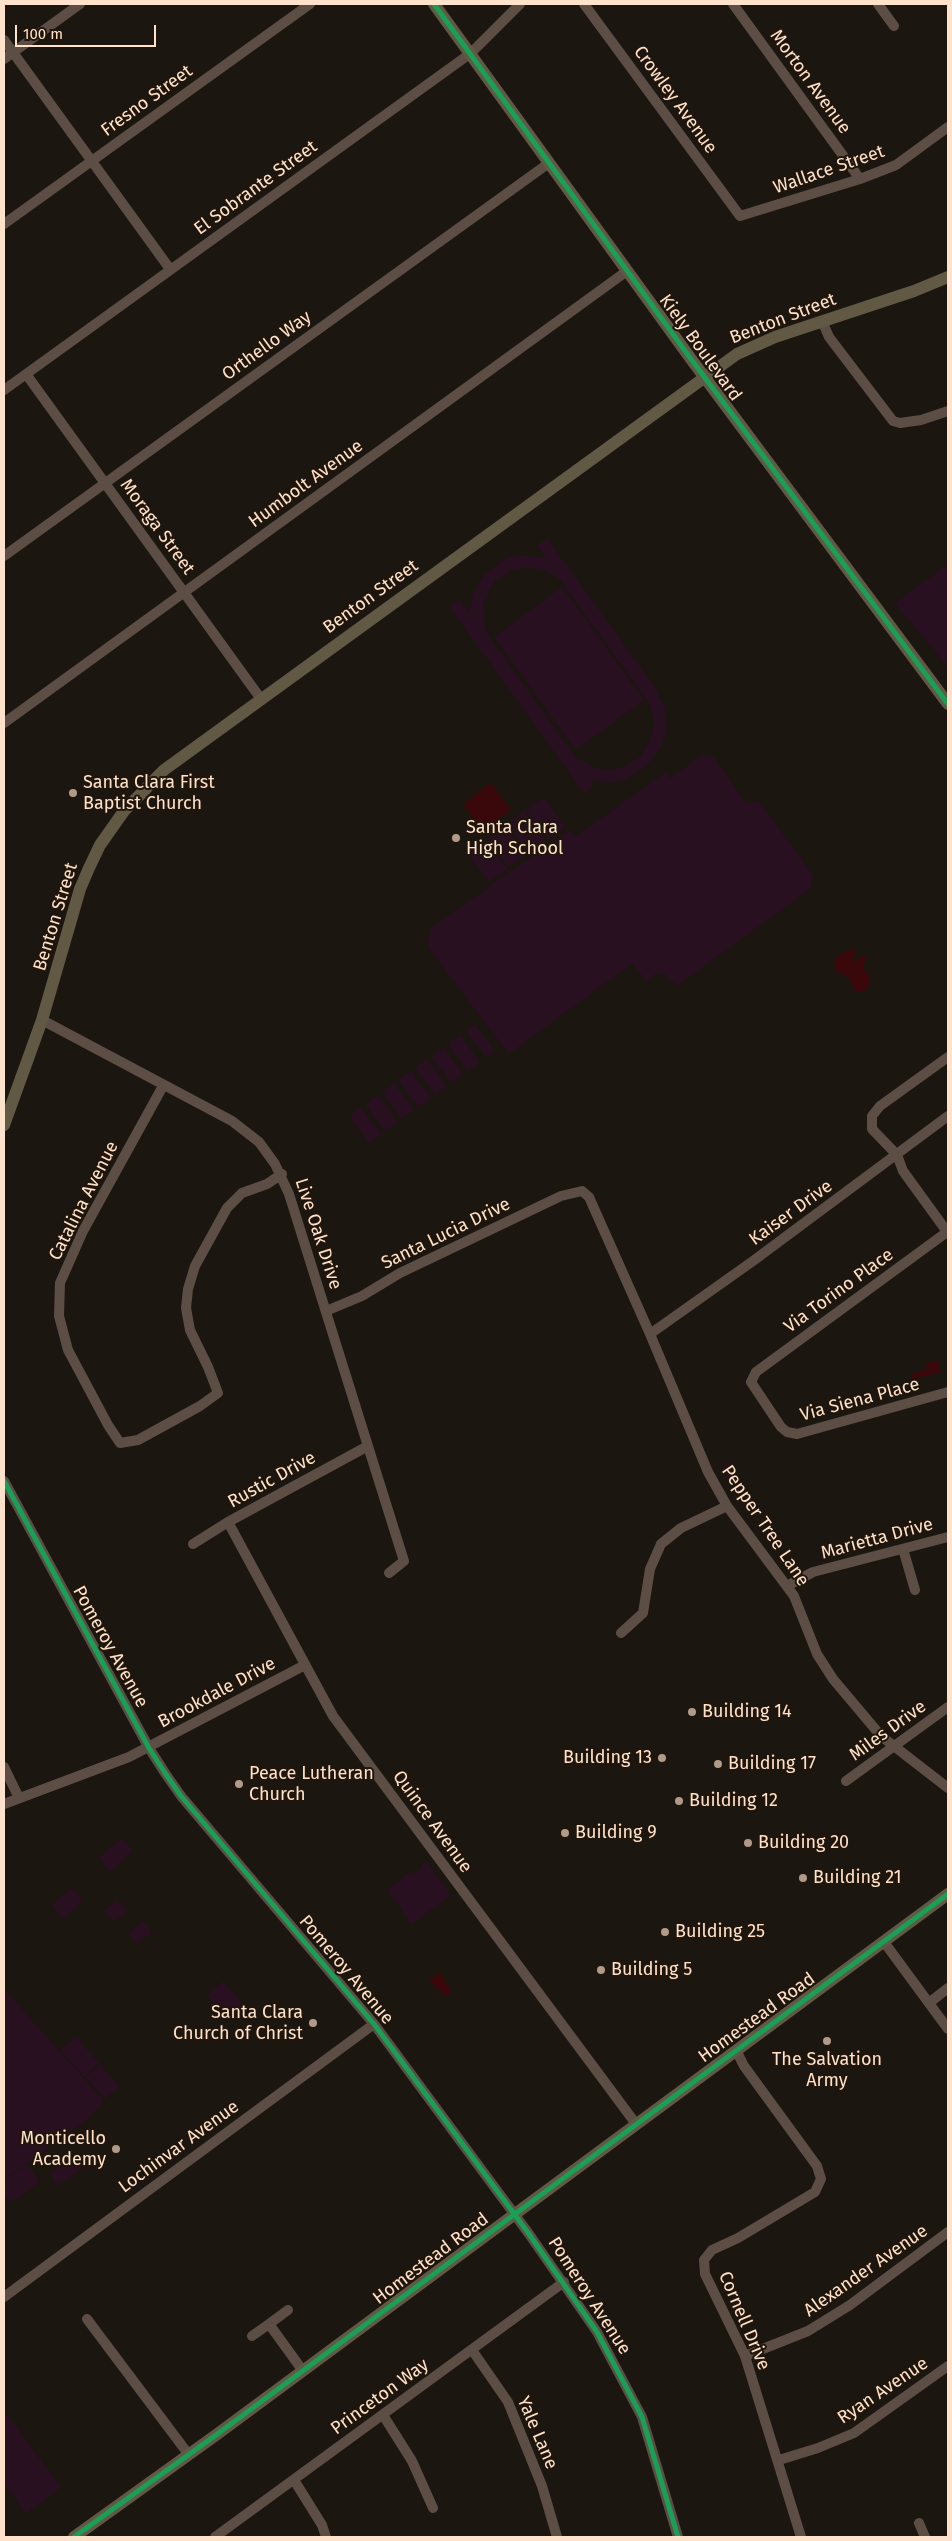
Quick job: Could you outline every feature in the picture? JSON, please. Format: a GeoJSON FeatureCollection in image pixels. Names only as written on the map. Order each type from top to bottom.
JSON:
{"type":"FeatureCollection","features":[{"type":"Feature","properties":{"kind":"main road","name":"Kiely Boulevard"},"geometry":{"type":"LineString","coordinates":[[434,4],[704,376],[948,704]]}},
{"type":"Feature","properties":{"kind":"main road","name":"Benton Street"},"geometry":{"type":"LineString","coordinates":[[4,1125],[42,1020],[80,889],[105,837],[127,807],[164,770],[704,376],[748,347],[914,291],[948,277]]}},
{"type":"Feature","properties":{"kind":"main road","name":"Homestead Road"},"geometry":{"type":"LineString","coordinates":[[74,2537],[189,2455],[948,1894]]}},
{"type":"Feature","properties":{"kind":"street"},"geometry":{"type":"LineString","coordinates":[[4,59],[80,4]]}},
{"type":"Feature","properties":{"kind":"street","name":"Fresno Street"},"geometry":{"type":"LineString","coordinates":[[4,224],[310,4]]}},
{"type":"Feature","properties":{"kind":"street","name":"El Sobrante Street"},"geometry":{"type":"LineString","coordinates":[[4,390],[471,53],[520,4]]}},
{"type":"Feature","properties":{"kind":"street","name":"Crowley Avenue"},"geometry":{"type":"LineString","coordinates":[[584,4],[740,216]]}},
{"type":"Feature","properties":{"kind":"street","name":"Morton Avenue"},"geometry":{"type":"LineString","coordinates":[[733,4],[860,180]]}},
{"type":"Feature","properties":{"kind":"street"},"geometry":{"type":"LineString","coordinates":[[878,4],[894,26]]}},
{"type":"Feature","properties":{"kind":"street"},"geometry":{"type":"LineString","coordinates":[[4,40],[170,270]]}},
{"type":"Feature","properties":{"kind":"street","name":"Wallace Street"},"geometry":{"type":"LineString","coordinates":[[740,216],[860,180],[896,165],[948,127]]}},
{"type":"Feature","properties":{"kind":"street","name":"Orthello Way"},"geometry":{"type":"LineString","coordinates":[[4,556],[549,163]]}},
{"type":"Feature","properties":{"kind":"street","name":"Humbolt Avenue"},"geometry":{"type":"LineString","coordinates":[[4,723],[627,271]]}},
{"type":"Feature","properties":{"kind":"street"},"geometry":{"type":"LineString","coordinates":[[822,321],[830,338],[893,421],[900,423],[921,420],[948,411]]}},
{"type":"Feature","properties":{"kind":"street","name":"Moraga Street"},"geometry":{"type":"LineString","coordinates":[[26,374],[261,699]]}},
{"type":"Feature","properties":{"kind":"street","name":"Live Oak Drive"},"geometry":{"type":"LineString","coordinates":[[42,1020],[246,1130],[259,1142],[282,1174],[404,1561],[389,1573]]}},
{"type":"Feature","properties":{"kind":"street"},"geometry":{"type":"LineString","coordinates":[[948,1057],[880,1106],[872,1116],[872,1130],[897,1155],[903,1171],[948,1232]]}},
{"type":"Feature","properties":{"kind":"street","name":"Catalina Avenue"},"geometry":{"type":"LineString","coordinates":[[164,1086],[83,1231],[60,1282],[59,1316],[68,1350],[108,1425],[120,1442],[138,1440],[200,1406],[218,1393],[190,1330],[186,1308],[188,1288],[196,1266],[227,1208],[242,1193],[267,1184],[282,1174]]}},
{"type":"Feature","properties":{"kind":"street","name":"Kaiser Drive"},"geometry":{"type":"LineString","coordinates":[[650,1334],[948,1116]]}},
{"type":"Feature","properties":{"kind":"street","name":"Pepper Tree Lane"},"geometry":{"type":"LineString","coordinates":[[582,1191],[589,1197],[650,1334],[708,1472],[728,1506],[795,1598],[811,1643],[833,1679],[867,1721],[894,1746],[948,1788]]}},
{"type":"Feature","properties":{"kind":"street","name":"Santa Lucia Drive"},"geometry":{"type":"LineString","coordinates":[[326,1311],[362,1296],[400,1273],[561,1196],[582,1191]]}},
{"type":"Feature","properties":{"kind":"street","name":"Via Torino Place"},"geometry":{"type":"LineString","coordinates":[[752,1378],[756,1372],[948,1232]]}},
{"type":"Feature","properties":{"kind":"street","name":"Via Siena Place"},"geometry":{"type":"LineString","coordinates":[[752,1378],[753,1387],[781,1427],[787,1432],[797,1434],[948,1392]]}},
{"type":"Feature","properties":{"kind":"street","name":"Rustic Drive"},"geometry":{"type":"LineString","coordinates":[[193,1544],[228,1522],[368,1446]]}},
{"type":"Feature","properties":{"kind":"street","name":"Pomeroy Avenue"},"geometry":{"type":"LineString","coordinates":[[4,1481],[149,1748],[181,1796],[374,2024],[515,2214],[597,2332],[642,2418],[678,2537]]}},
{"type":"Feature","properties":{"kind":"street"},"geometry":{"type":"LineString","coordinates":[[621,1633],[643,1613],[650,1569],[661,1544],[681,1528],[728,1506]]}},
{"type":"Feature","properties":{"kind":"street","name":"Quince Avenue"},"geometry":{"type":"LineString","coordinates":[[228,1522],[333,1716],[636,2124]]}},
{"type":"Feature","properties":{"kind":"street","name":"Marietta Drive"},"geometry":{"type":"LineString","coordinates":[[787,1586],[813,1572],[948,1537]]}},
{"type":"Feature","properties":{"kind":"street"},"geometry":{"type":"LineString","coordinates":[[903,1549],[915,1590]]}},
{"type":"Feature","properties":{"kind":"street","name":"Brookdale Drive"},"geometry":{"type":"LineString","coordinates":[[4,1804],[94,1772],[149,1748],[305,1665]]}},
{"type":"Feature","properties":{"kind":"street","name":"Miles Drive"},"geometry":{"type":"LineString","coordinates":[[846,1781],[948,1707]]}},
{"type":"Feature","properties":{"kind":"street"},"geometry":{"type":"LineString","coordinates":[[4,1767],[19,1798]]}},
{"type":"Feature","properties":{"kind":"street"},"geometry":{"type":"LineString","coordinates":[[884,1942],[948,2029]]}},
{"type":"Feature","properties":{"kind":"street"},"geometry":{"type":"LineString","coordinates":[[929,2003],[948,1988]]}},
{"type":"Feature","properties":{"kind":"street","name":"Lochinvar Avenue"},"geometry":{"type":"LineString","coordinates":[[4,2297],[374,2024]]}},
{"type":"Feature","properties":{"kind":"street","name":"Cornell Drive"},"geometry":{"type":"LineString","coordinates":[[736,2050],[744,2066],[817,2166],[821,2179],[815,2192],[738,2238],[712,2250],[704,2260],[705,2274],[745,2356],[779,2460],[801,2537]]}},
{"type":"Feature","properties":{"kind":"street","name":"Alexander Avenue"},"geometry":{"type":"LineString","coordinates":[[745,2356],[816,2326],[850,2305],[948,2232]]}},
{"type":"Feature","properties":{"kind":"street","name":"Princeton Way"},"geometry":{"type":"LineString","coordinates":[[215,2537],[564,2282]]}},
{"type":"Feature","properties":{"kind":"street"},"geometry":{"type":"LineString","coordinates":[[252,2336],[288,2310]]}},
{"type":"Feature","properties":{"kind":"street"},"geometry":{"type":"LineString","coordinates":[[87,2319],[189,2455]]}},
{"type":"Feature","properties":{"kind":"street"},"geometry":{"type":"LineString","coordinates":[[269,2324],[303,2371]]}},
{"type":"Feature","properties":{"kind":"street","name":"Yale Lane"},"geometry":{"type":"LineString","coordinates":[[472,2350],[508,2402],[542,2486],[557,2537]]}},
{"type":"Feature","properties":{"kind":"street","name":"Ryan Avenue"},"geometry":{"type":"LineString","coordinates":[[779,2460],[818,2448],[854,2433],[948,2366]]}},
{"type":"Feature","properties":{"kind":"street"},"geometry":{"type":"LineString","coordinates":[[383,2415],[412,2461],[433,2508]]}},
{"type":"Feature","properties":{"kind":"street"},"geometry":{"type":"LineString","coordinates":[[294,2480],[322,2525],[326,2537]]}},
{"type":"Feature","properties":{"kind":"street"},"geometry":{"type":"LineString","coordinates":[[919,2523],[925,2537]]}},
{"type":"Feature","properties":{"kind":"shaded area"},"geometry":{"type":"Polygon","coordinates":[[[547,538],[655,687],[665,708],[665,733],[662,745],[647,766],[624,780],[613,782],[590,780],[594,786],[584,793],[449,606],[459,599],[469,612],[473,593],[486,573],[505,559],[516,555],[545,557],[537,545],[547,538]],[[527,567],[510,571],[495,581],[483,605],[486,632],[576,758],[600,769],[609,770],[626,766],[641,756],[650,741],[654,724],[650,704],[560,580],[545,570],[527,567]]]}},
{"type":"Feature","properties":{"kind":"shaded area"},"geometry":{"type":"Polygon","coordinates":[[[948,564],[948,667],[895,603],[948,564]]]}},
{"type":"Feature","properties":{"kind":"shaded area"},"geometry":{"type":"Polygon","coordinates":[[[562,587],[644,700],[576,750],[494,637],[562,587]]]}},
{"type":"Feature","properties":{"kind":"shaded area"},"geometry":{"type":"Polygon","coordinates":[[[701,755],[714,757],[746,804],[751,801],[760,803],[813,875],[811,888],[677,986],[664,973],[657,973],[646,981],[632,963],[509,1054],[427,946],[431,928],[569,830],[575,837],[666,772],[670,778],[701,755]]]}},
{"type":"Feature","properties":{"kind":"shaded area"},"geometry":{"type":"Polygon","coordinates":[[[491,783],[511,810],[483,830],[463,804],[491,783]]]}},
{"type":"Feature","properties":{"kind":"shaded area"},"geometry":{"type":"Polygon","coordinates":[[[544,797],[565,827],[548,840],[526,810],[544,797]]]}},
{"type":"Feature","properties":{"kind":"shaded area"},"geometry":{"type":"Polygon","coordinates":[[[524,811],[546,841],[528,854],[507,824],[524,811]]]}},
{"type":"Feature","properties":{"kind":"shaded area"},"geometry":{"type":"Polygon","coordinates":[[[505,825],[526,855],[508,867],[487,838],[505,825]]]}},
{"type":"Feature","properties":{"kind":"shaded area"},"geometry":{"type":"Polygon","coordinates":[[[485,840],[507,869],[489,882],[467,852],[485,840]]]}},
{"type":"Feature","properties":{"kind":"shaded area"},"geometry":{"type":"Polygon","coordinates":[[[853,948],[855,952],[853,961],[857,961],[861,956],[865,956],[866,961],[863,966],[865,972],[870,973],[870,985],[864,991],[856,992],[849,978],[836,970],[834,964],[836,957],[853,948]]]}},
{"type":"Feature","properties":{"kind":"shaded area"},"geometry":{"type":"Polygon","coordinates":[[[475,1024],[495,1051],[486,1058],[466,1031],[475,1024]]]}},
{"type":"Feature","properties":{"kind":"shaded area"},"geometry":{"type":"Polygon","coordinates":[[[460,1035],[480,1062],[468,1071],[448,1044],[460,1035]]]}},
{"type":"Feature","properties":{"kind":"shaded area"},"geometry":{"type":"Polygon","coordinates":[[[444,1047],[463,1074],[451,1083],[431,1056],[444,1047]]]}},
{"type":"Feature","properties":{"kind":"shaded area"},"geometry":{"type":"Polygon","coordinates":[[[427,1059],[447,1086],[435,1095],[415,1068],[427,1059]]]}},
{"type":"Feature","properties":{"kind":"shaded area"},"geometry":{"type":"Polygon","coordinates":[[[411,1071],[431,1098],[418,1107],[398,1080],[411,1071]]]}},
{"type":"Feature","properties":{"kind":"shaded area"},"geometry":{"type":"Polygon","coordinates":[[[394,1083],[414,1110],[402,1119],[382,1092],[394,1083]]]}},
{"type":"Feature","properties":{"kind":"shaded area"},"geometry":{"type":"Polygon","coordinates":[[[378,1095],[398,1122],[385,1131],[365,1104],[378,1095]]]}},
{"type":"Feature","properties":{"kind":"shaded area"},"geometry":{"type":"Polygon","coordinates":[[[361,1107],[381,1134],[369,1143],[349,1116],[361,1107]]]}},
{"type":"Feature","properties":{"kind":"shaded area"},"geometry":{"type":"Polygon","coordinates":[[[937,1360],[941,1372],[912,1379],[911,1374],[927,1369],[926,1363],[937,1360]]]}},
{"type":"Feature","properties":{"kind":"shaded area"},"geometry":{"type":"Polygon","coordinates":[[[734,1461],[737,1472],[742,1477],[730,1484],[721,1467],[734,1461]]]}},
{"type":"Feature","properties":{"kind":"shaded area"},"geometry":{"type":"Polygon","coordinates":[[[122,1838],[133,1851],[110,1871],[99,1858],[122,1838]]]}},
{"type":"Feature","properties":{"kind":"shaded area"},"geometry":{"type":"Polygon","coordinates":[[[426,1861],[451,1895],[412,1924],[387,1890],[411,1871],[414,1874],[423,1867],[421,1864],[426,1861]]]}},
{"type":"Feature","properties":{"kind":"shaded area"},"geometry":{"type":"Polygon","coordinates":[[[72,1888],[83,1901],[63,1918],[52,1905],[72,1888]]]}},
{"type":"Feature","properties":{"kind":"shaded area"},"geometry":{"type":"Polygon","coordinates":[[[117,1900],[127,1911],[114,1922],[104,1911],[117,1900]]]}},
{"type":"Feature","properties":{"kind":"shaded area"},"geometry":{"type":"Polygon","coordinates":[[[143,1921],[152,1932],[138,1944],[128,1933],[143,1921]]]}},
{"type":"Feature","properties":{"kind":"shaded area"},"geometry":{"type":"Polygon","coordinates":[[[440,1972],[451,1991],[445,1996],[429,1981],[440,1972]]]}},
{"type":"Feature","properties":{"kind":"shaded area"},"geometry":{"type":"Polygon","coordinates":[[[223,1981],[243,2004],[226,2018],[207,1995],[223,1981]]]}},
{"type":"Feature","properties":{"kind":"shaded area"},"geometry":{"type":"Polygon","coordinates":[[[4,1989],[104,2101],[90,2117],[4,2180],[4,1989]]]}},
{"type":"Feature","properties":{"kind":"shaded area"},"geometry":{"type":"Polygon","coordinates":[[[76,2037],[99,2063],[84,2077],[60,2050],[76,2037]]]}},
{"type":"Feature","properties":{"kind":"shaded area"},"geometry":{"type":"Polygon","coordinates":[[[100,2064],[119,2087],[105,2099],[85,2077],[100,2064]]]}},
{"type":"Feature","properties":{"kind":"shaded area"},"geometry":{"type":"Polygon","coordinates":[[[76,2155],[85,2166],[58,2186],[50,2174],[76,2155]]]}},
{"type":"Feature","properties":{"kind":"shaded area"},"geometry":{"type":"Polygon","coordinates":[[[27,2164],[40,2182],[10,2203],[4,2194],[4,2181],[27,2164]]]}},
{"type":"Feature","properties":{"kind":"shaded area"},"geometry":{"type":"Polygon","coordinates":[[[4,2410],[61,2488],[26,2513],[4,2483],[4,2410]]]}},
{"type":"Feature","properties":{"kind":"cycle path"},"geometry":{"type":"LineString","coordinates":[[434,4],[691,359],[948,704]]}},
{"type":"Feature","properties":{"kind":"cycle path"},"geometry":{"type":"LineString","coordinates":[[4,1481],[149,1748],[181,1796],[374,2024],[529,2234],[597,2332],[642,2417],[678,2537]]}},
{"type":"Feature","properties":{"kind":"cycle path"},"geometry":{"type":"LineString","coordinates":[[74,2537],[216,2435],[948,1894]]}},
{"type":"Feature","properties":{"kind":"place","name":"Santa Clara First Baptist Church"},"geometry":{"type":"Point","coordinates":[73,793]}},
{"type":"Feature","properties":{"kind":"place","name":"Santa Clara High School"},"geometry":{"type":"Point","coordinates":[456,838]}},
{"type":"Feature","properties":{"kind":"place","name":"Building 14"},"geometry":{"type":"Point","coordinates":[692,1712]}},
{"type":"Feature","properties":{"kind":"place","name":"Building 13"},"geometry":{"type":"Point","coordinates":[662,1758]}},
{"type":"Feature","properties":{"kind":"place","name":"Building 17"},"geometry":{"type":"Point","coordinates":[718,1764]}},
{"type":"Feature","properties":{"kind":"place","name":"Peace Lutheran Church"},"geometry":{"type":"Point","coordinates":[239,1784]}},
{"type":"Feature","properties":{"kind":"place","name":"Building 12"},"geometry":{"type":"Point","coordinates":[679,1801]}},
{"type":"Feature","properties":{"kind":"place","name":"Building 9"},"geometry":{"type":"Point","coordinates":[565,1833]}},
{"type":"Feature","properties":{"kind":"place","name":"Building 20"},"geometry":{"type":"Point","coordinates":[748,1843]}},
{"type":"Feature","properties":{"kind":"place","name":"Building 21"},"geometry":{"type":"Point","coordinates":[803,1878]}},
{"type":"Feature","properties":{"kind":"place","name":"Building 25"},"geometry":{"type":"Point","coordinates":[665,1932]}},
{"type":"Feature","properties":{"kind":"place","name":"Building 5"},"geometry":{"type":"Point","coordinates":[601,1970]}},
{"type":"Feature","properties":{"kind":"place","name":"Santa Clara Church of Christ"},"geometry":{"type":"Point","coordinates":[313,2023]}},
{"type":"Feature","properties":{"kind":"place","name":"The Salvation Army"},"geometry":{"type":"Point","coordinates":[827,2041]}},
{"type":"Feature","properties":{"kind":"place","name":"Monticello Academy"},"geometry":{"type":"Point","coordinates":[116,2149]}}]}
